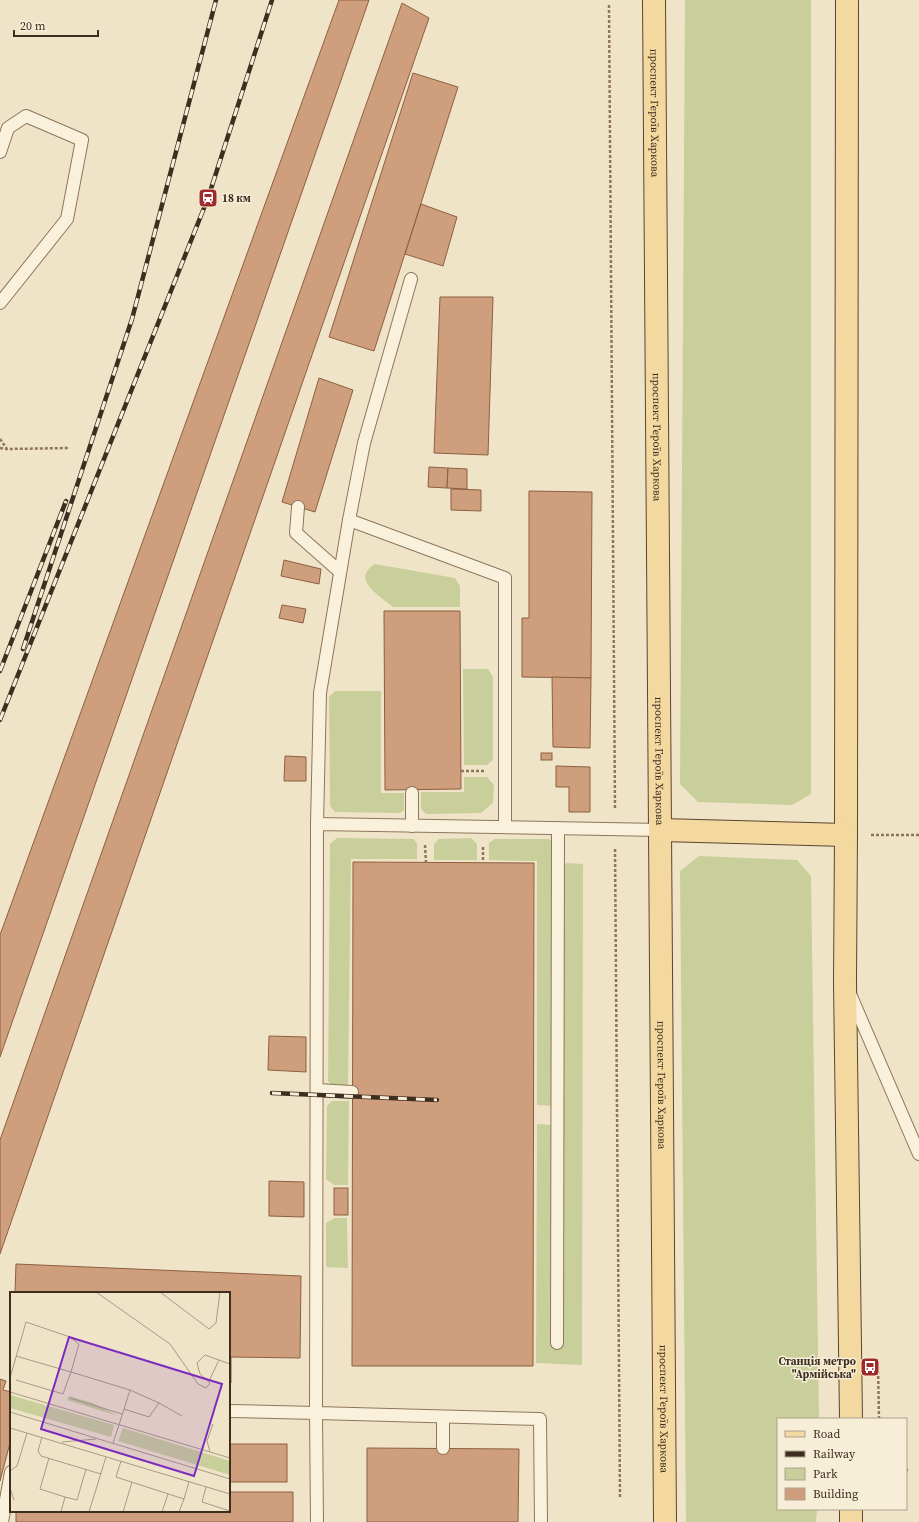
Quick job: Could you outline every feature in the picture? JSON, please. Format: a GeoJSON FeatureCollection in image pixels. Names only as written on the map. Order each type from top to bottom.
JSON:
{"type":"FeatureCollection","features":[{"type":"Feature","properties":{"kind":"main road","name":"проспект Героїв Харкова"},"geometry":{"type":"LineString","coordinates":[[654,0],[665,1522]]}},
{"type":"Feature","properties":{"kind":"main road"},"geometry":{"type":"LineString","coordinates":[[847,0],[845,982],[851,1418]]}},
{"type":"Feature","properties":{"kind":"main road"},"geometry":{"type":"LineString","coordinates":[[661,830],[846,835]]}},
{"type":"Feature","properties":{"kind":"main road"},"geometry":{"type":"LineString","coordinates":[[851,1510],[851,1522]]}},
{"type":"Feature","properties":{"kind":"lane"},"geometry":{"type":"LineString","coordinates":[[0,152],[4,128],[26,116],[82,140],[67,219],[0,303]]}},
{"type":"Feature","properties":{"kind":"lane"},"geometry":{"type":"LineString","coordinates":[[317,1522],[317,824],[320,693],[339,572],[364,443],[410,279]]}},
{"type":"Feature","properties":{"kind":"lane"},"geometry":{"type":"LineString","coordinates":[[298,507],[296,533],[339,572]]}},
{"type":"Feature","properties":{"kind":"lane"},"geometry":{"type":"LineString","coordinates":[[349,520],[505,578],[505,826]]}},
{"type":"Feature","properties":{"kind":"lane"},"geometry":{"type":"LineString","coordinates":[[412,793],[412,826]]}},
{"type":"Feature","properties":{"kind":"lane"},"geometry":{"type":"LineString","coordinates":[[317,824],[505,826],[661,830]]}},
{"type":"Feature","properties":{"kind":"lane"},"geometry":{"type":"LineString","coordinates":[[557,1343],[558,828]]}},
{"type":"Feature","properties":{"kind":"lane"},"geometry":{"type":"LineString","coordinates":[[845,982],[919,1154]]}},
{"type":"Feature","properties":{"kind":"lane"},"geometry":{"type":"LineString","coordinates":[[317,1090],[352,1092]]}},
{"type":"Feature","properties":{"kind":"lane"},"geometry":{"type":"LineString","coordinates":[[230,1411],[540,1419],[541,1522]]}},
{"type":"Feature","properties":{"kind":"lane"},"geometry":{"type":"LineString","coordinates":[[443,1417],[443,1448]]}},
{"type":"Feature","properties":{"kind":"lane"},"geometry":{"type":"LineString","coordinates":[[2,1522],[10,1478]]}},
{"type":"Feature","properties":{"kind":"path"},"geometry":{"type":"LineString","coordinates":[[610,5],[620,1497]]}},
{"type":"Feature","properties":{"kind":"path"},"geometry":{"type":"LineString","coordinates":[[0,439],[7,449]]}},
{"type":"Feature","properties":{"kind":"path"},"geometry":{"type":"LineString","coordinates":[[0,448],[69,448]]}},
{"type":"Feature","properties":{"kind":"path"},"geometry":{"type":"LineString","coordinates":[[846,835],[919,835]]}},
{"type":"Feature","properties":{"kind":"path"},"geometry":{"type":"LineString","coordinates":[[878,1366],[879,1418]]}},
{"type":"Feature","properties":{"kind":"green space"},"geometry":{"type":"Polygon","coordinates":[[[685,0],[811,0],[811,794],[792,805],[698,802],[680,784],[685,0]]]}},
{"type":"Feature","properties":{"kind":"green space"},"geometry":{"type":"Polygon","coordinates":[[[375,564],[455,578],[460,586],[460,607],[393,607],[375,593],[366,581],[365,576],[368,570],[375,564]]]}},
{"type":"Feature","properties":{"kind":"green space"},"geometry":{"type":"Polygon","coordinates":[[[463,669],[488,669],[493,677],[493,760],[487,765],[464,765],[463,669]]]}},
{"type":"Feature","properties":{"kind":"green space"},"geometry":{"type":"Polygon","coordinates":[[[335,691],[381,691],[381,793],[404,793],[404,810],[400,813],[335,812],[330,806],[329,697],[335,691]]]}},
{"type":"Feature","properties":{"kind":"green space"},"geometry":{"type":"Polygon","coordinates":[[[464,777],[487,777],[494,785],[493,803],[481,813],[426,814],[421,809],[421,792],[464,792],[464,777]]]}},
{"type":"Feature","properties":{"kind":"green space"},"geometry":{"type":"Polygon","coordinates":[[[337,838],[414,839],[417,844],[417,859],[351,859],[348,1086],[332,1086],[328,1081],[330,844],[337,838]]]}},
{"type":"Feature","properties":{"kind":"green space"},"geometry":{"type":"Polygon","coordinates":[[[471,838],[477,844],[477,860],[434,860],[434,844],[439,839],[471,838]]]}},
{"type":"Feature","properties":{"kind":"green space"},"geometry":{"type":"Polygon","coordinates":[[[495,839],[549,839],[554,845],[554,1106],[537,1105],[537,861],[489,860],[489,843],[495,839]]]}},
{"type":"Feature","properties":{"kind":"green space"},"geometry":{"type":"Polygon","coordinates":[[[699,856],[797,860],[811,876],[819,1418],[777,1418],[777,1510],[817,1510],[816,1522],[686,1522],[680,871],[699,856]]]}},
{"type":"Feature","properties":{"kind":"green space"},"geometry":{"type":"Polygon","coordinates":[[[567,863],[583,864],[582,1365],[536,1363],[537,1124],[553,1125],[552,1347],[563,1347],[562,867],[567,863]]]}},
{"type":"Feature","properties":{"kind":"green space"},"geometry":{"type":"Polygon","coordinates":[[[332,1101],[349,1101],[348,1185],[334,1185],[326,1179],[327,1106],[332,1101]]]}},
{"type":"Feature","properties":{"kind":"green space"},"geometry":{"type":"Polygon","coordinates":[[[335,1218],[347,1218],[348,1268],[326,1267],[326,1223],[335,1218]]]}},
{"type":"Feature","properties":{"kind":"building"},"geometry":{"type":"Polygon","coordinates":[[[339,0],[369,0],[0,1057],[0,935],[339,0]]]}},
{"type":"Feature","properties":{"kind":"building"},"geometry":{"type":"Polygon","coordinates":[[[402,3],[429,18],[0,1254],[0,1140],[402,3]]]}},
{"type":"Feature","properties":{"kind":"building"},"geometry":{"type":"Polygon","coordinates":[[[413,73],[458,87],[374,351],[329,337],[413,73]]]}},
{"type":"Feature","properties":{"kind":"building"},"geometry":{"type":"Polygon","coordinates":[[[421,204],[457,217],[443,266],[405,254],[421,204]]]}},
{"type":"Feature","properties":{"kind":"building"},"geometry":{"type":"Polygon","coordinates":[[[440,297],[493,297],[488,455],[434,453],[440,297]]]}},
{"type":"Feature","properties":{"kind":"building"},"geometry":{"type":"Polygon","coordinates":[[[319,378],[353,390],[315,512],[282,502],[319,378]]]}},
{"type":"Feature","properties":{"kind":"building"},"geometry":{"type":"Polygon","coordinates":[[[429,467],[448,468],[447,488],[428,487],[429,467]]]}},
{"type":"Feature","properties":{"kind":"building"},"geometry":{"type":"Polygon","coordinates":[[[448,468],[467,469],[467,489],[447,488],[448,468]]]}},
{"type":"Feature","properties":{"kind":"building"},"geometry":{"type":"Polygon","coordinates":[[[451,489],[481,490],[481,511],[451,510],[451,489]]]}},
{"type":"Feature","properties":{"kind":"building"},"geometry":{"type":"Polygon","coordinates":[[[529,491],[592,492],[591,678],[522,677],[522,618],[529,618],[529,491]]]}},
{"type":"Feature","properties":{"kind":"building"},"geometry":{"type":"Polygon","coordinates":[[[284,560],[321,569],[319,584],[281,576],[284,560]]]}},
{"type":"Feature","properties":{"kind":"building"},"geometry":{"type":"Polygon","coordinates":[[[282,605],[306,609],[303,623],[279,618],[282,605]]]}},
{"type":"Feature","properties":{"kind":"building"},"geometry":{"type":"Polygon","coordinates":[[[384,611],[460,611],[461,789],[385,790],[384,611]]]}},
{"type":"Feature","properties":{"kind":"building"},"geometry":{"type":"Polygon","coordinates":[[[552,677],[591,678],[590,748],[553,747],[552,677]]]}},
{"type":"Feature","properties":{"kind":"building"},"geometry":{"type":"Polygon","coordinates":[[[541,753],[552,753],[552,760],[541,760],[541,753]]]}},
{"type":"Feature","properties":{"kind":"building"},"geometry":{"type":"Polygon","coordinates":[[[285,756],[306,757],[306,781],[284,781],[285,756]]]}},
{"type":"Feature","properties":{"kind":"building"},"geometry":{"type":"Polygon","coordinates":[[[556,766],[590,767],[590,812],[569,812],[569,787],[556,787],[556,766]]]}},
{"type":"Feature","properties":{"kind":"building"},"geometry":{"type":"Polygon","coordinates":[[[353,862],[534,863],[533,1366],[352,1366],[353,862]]]}},
{"type":"Feature","properties":{"kind":"building"},"geometry":{"type":"Polygon","coordinates":[[[269,1036],[306,1037],[306,1072],[268,1070],[269,1036]]]}},
{"type":"Feature","properties":{"kind":"building"},"geometry":{"type":"Polygon","coordinates":[[[269,1181],[304,1182],[304,1217],[269,1216],[269,1181]]]}},
{"type":"Feature","properties":{"kind":"building"},"geometry":{"type":"Polygon","coordinates":[[[334,1188],[348,1188],[348,1215],[334,1215],[334,1188]]]}},
{"type":"Feature","properties":{"kind":"building"},"geometry":{"type":"Polygon","coordinates":[[[16,1264],[301,1276],[300,1358],[231,1357],[230,1383],[230,1292],[15,1292],[16,1264]]]}},
{"type":"Feature","properties":{"kind":"building"},"geometry":{"type":"Polygon","coordinates":[[[0,1379],[6,1381],[3,1390],[10,1392],[10,1443],[0,1481],[0,1379]]]}},
{"type":"Feature","properties":{"kind":"building"},"geometry":{"type":"Polygon","coordinates":[[[230,1444],[287,1444],[287,1482],[230,1482],[230,1444]]]}},
{"type":"Feature","properties":{"kind":"building"},"geometry":{"type":"Polygon","coordinates":[[[367,1448],[519,1449],[518,1522],[367,1522],[367,1448]]]}},
{"type":"Feature","properties":{"kind":"building"},"geometry":{"type":"Polygon","coordinates":[[[230,1492],[293,1492],[293,1522],[16,1522],[16,1512],[230,1512],[230,1492]]]}},
{"type":"Feature","properties":{"kind":"railway"},"geometry":{"type":"LineString","coordinates":[[23,649],[132,319],[216,0]]}},
{"type":"Feature","properties":{"kind":"railway"},"geometry":{"type":"LineString","coordinates":[[0,720],[208,198],[272,0]]}},
{"type":"Feature","properties":{"kind":"railway"},"geometry":{"type":"LineString","coordinates":[[0,671],[66,501]]}},
{"type":"Feature","properties":{"kind":"railway"},"geometry":{"type":"LineString","coordinates":[[272,1093],[437,1100]]}},
{"type":"Feature","properties":{"kind":"place","name":"18 км"},"geometry":{"type":"Point","coordinates":[208,198]}},
{"type":"Feature","properties":{"kind":"place","name":"Станція метро \"Армійська\""},"geometry":{"type":"Point","coordinates":[870,1367]}}]}
